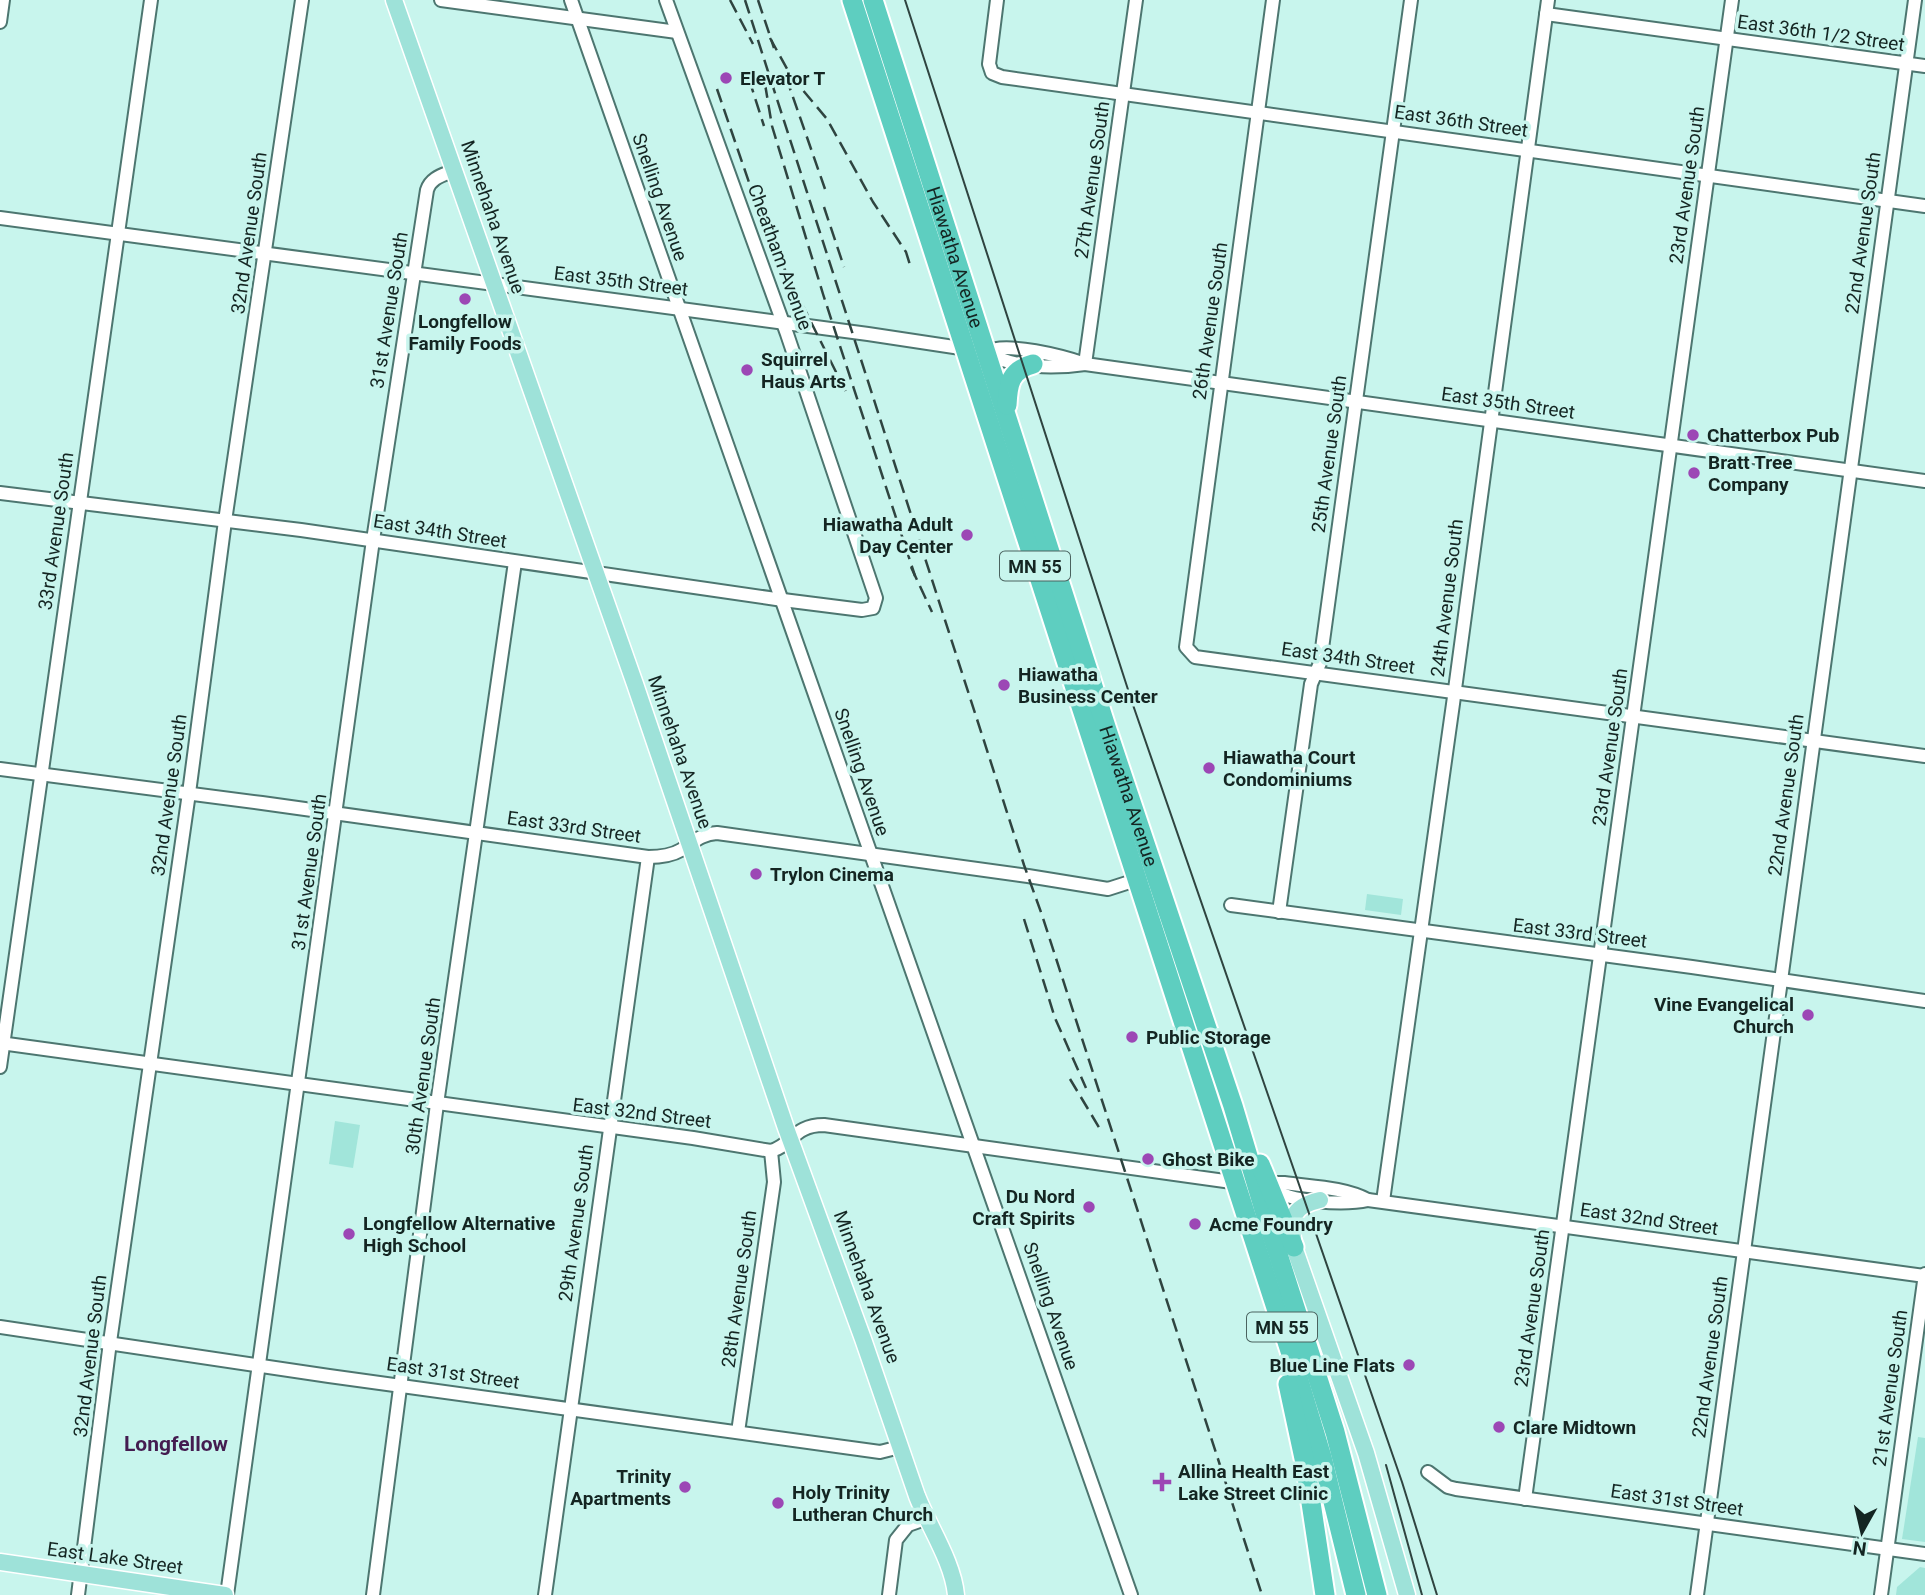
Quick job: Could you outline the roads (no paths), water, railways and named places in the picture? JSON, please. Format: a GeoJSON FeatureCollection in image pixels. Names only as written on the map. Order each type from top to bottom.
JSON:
{"type":"FeatureCollection","features":[{"type":"Feature","properties":{"kind":"highway","name":"Hiawatha Avenue"},"geometry":{"type":"LineString","coordinates":[[852,0],[1267,1283],[1325,1472],[1356,1595]]}},
{"type":"Feature","properties":{"kind":"highway","name":"Hiawatha Avenue"},"geometry":{"type":"LineString","coordinates":[[873,0],[1107,730],[1233,1106],[1264,1186]]}},
{"type":"Feature","properties":{"kind":"highway"},"geometry":{"type":"LineString","coordinates":[[1007,416],[1011,377],[1018,369],[1033,365]]}},
{"type":"Feature","properties":{"kind":"highway"},"geometry":{"type":"LineString","coordinates":[[1264,1186],[1294,1247]]}},
{"type":"Feature","properties":{"kind":"highway","name":"MN 55"},"geometry":{"type":"LineString","coordinates":[[1264,1186],[1377,1595]]}},
{"type":"Feature","properties":{"kind":"highway"},"geometry":{"type":"LineString","coordinates":[[1267,1283],[1305,1463],[1325,1595]]}},
{"type":"Feature","properties":{"kind":"main road","name":"Minnehaha Avenue"},"geometry":{"type":"LineString","coordinates":[[394,0],[690,843],[790,1138],[925,1518],[937,1538],[956,1595]]}},
{"type":"Feature","properties":{"kind":"main road"},"geometry":{"type":"LineString","coordinates":[[1320,1200],[1301,1206],[1294,1215],[1291,1228],[1294,1247],[1358,1431],[1407,1595]]}},
{"type":"Feature","properties":{"kind":"main road","name":"Minnehaha Avenue"},"geometry":{"type":"LineString","coordinates":[[925,1518],[927,1542],[947,1595]]}},
{"type":"Feature","properties":{"kind":"main road","name":"East Lake Street"},"geometry":{"type":"LineString","coordinates":[[0,1562],[226,1595]]}},
{"type":"Feature","properties":{"kind":"street"},"geometry":{"type":"LineString","coordinates":[[0,22],[3,0]]}},
{"type":"Feature","properties":{"kind":"street","name":"33rd Avenue South"},"geometry":{"type":"LineString","coordinates":[[0,1067],[151,0]]}},
{"type":"Feature","properties":{"kind":"street","name":"32nd Avenue South"},"geometry":{"type":"LineString","coordinates":[[78,1595],[110,1342],[225,521],[302,0]]}},
{"type":"Feature","properties":{"kind":"street"},"geometry":{"type":"LineString","coordinates":[[441,0],[677,32]]}},
{"type":"Feature","properties":{"kind":"street","name":"Snelling Avenue"},"geometry":{"type":"LineString","coordinates":[[571,0],[1131,1595]]}},
{"type":"Feature","properties":{"kind":"street","name":"Cheatham Avenue"},"geometry":{"type":"LineString","coordinates":[[666,0],[876,597],[873,608]]}},
{"type":"Feature","properties":{"kind":"street","name":"East 36th Street"},"geometry":{"type":"LineString","coordinates":[[997,0],[989,64],[992,73],[1002,77],[1925,205]]}},
{"type":"Feature","properties":{"kind":"street","name":"27th Avenue South"},"geometry":{"type":"LineString","coordinates":[[1085,365],[1136,0]]}},
{"type":"Feature","properties":{"kind":"street","name":"26th Avenue South"},"geometry":{"type":"LineString","coordinates":[[1186,647],[1273,0]]}},
{"type":"Feature","properties":{"kind":"street","name":"25th Avenue South"},"geometry":{"type":"LineString","coordinates":[[1279,912],[1311,684],[1320,663],[1411,0]]}},
{"type":"Feature","properties":{"kind":"street","name":"24th Avenue South"},"geometry":{"type":"LineString","coordinates":[[1383,1201],[1548,0]]}},
{"type":"Feature","properties":{"kind":"street","name":"23rd Avenue South"},"geometry":{"type":"LineString","coordinates":[[1525,1499],[1732,0]]}},
{"type":"Feature","properties":{"kind":"street","name":"22nd Avenue South"},"geometry":{"type":"LineString","coordinates":[[1697,1595],[1915,0]]}},
{"type":"Feature","properties":{"kind":"street","name":"East 36th 1/2 Street"},"geometry":{"type":"LineString","coordinates":[[1546,14],[1925,66]]}},
{"type":"Feature","properties":{"kind":"street","name":"31st Avenue South"},"geometry":{"type":"LineString","coordinates":[[226,1595],[337,814],[373,540],[414,272],[428,186],[436,178],[455,170]]}},
{"type":"Feature","properties":{"kind":"street","name":"East 35th Street"},"geometry":{"type":"LineString","coordinates":[[0,218],[677,307],[987,352],[1005,362],[1060,368],[1085,365],[1925,481]]}},
{"type":"Feature","properties":{"kind":"street","name":"East 35th Street"},"geometry":{"type":"LineString","coordinates":[[987,352],[1001,347],[1074,360],[1085,365]]}},
{"type":"Feature","properties":{"kind":"street","name":"East 34th Street"},"geometry":{"type":"LineString","coordinates":[[0,493],[373,540],[783,600],[862,610],[873,608]]}},
{"type":"Feature","properties":{"kind":"street","name":"30th Avenue South"},"geometry":{"type":"LineString","coordinates":[[373,1595],[438,1104],[515,562]]}},
{"type":"Feature","properties":{"kind":"street","name":"East 34th Street"},"geometry":{"type":"LineString","coordinates":[[1186,647],[1195,657],[1925,756]]}},
{"type":"Feature","properties":{"kind":"street","name":"East 33rd Street"},"geometry":{"type":"LineString","coordinates":[[0,769],[648,857],[666,856],[702,835],[717,833],[1108,889],[1136,880]]}},
{"type":"Feature","properties":{"kind":"street","name":"29th Avenue South"},"geometry":{"type":"LineString","coordinates":[[545,1595],[648,857]]}},
{"type":"Feature","properties":{"kind":"street","name":"East 33rd Street"},"geometry":{"type":"LineString","coordinates":[[1231,905],[1601,954],[1925,1001]]}},
{"type":"Feature","properties":{"kind":"street","name":"East 32nd Street"},"geometry":{"type":"LineString","coordinates":[[2,1043],[771,1151],[778,1149],[808,1126],[824,1125],[1264,1186],[1284,1183],[1354,1193],[1368,1200]]}},
{"type":"Feature","properties":{"kind":"street","name":"28th Avenue South"},"geometry":{"type":"LineString","coordinates":[[738,1432],[774,1182],[771,1151]]}},
{"type":"Feature","properties":{"kind":"street","name":"East 32nd Street"},"geometry":{"type":"LineString","coordinates":[[1264,1186],[1278,1194],[1320,1200],[1353,1203],[1383,1201],[1925,1276]]}},
{"type":"Feature","properties":{"kind":"street","name":"21st Avenue South"},"geometry":{"type":"LineString","coordinates":[[1881,1595],[1925,1276]]}},
{"type":"Feature","properties":{"kind":"street","name":"East 31st Street"},"geometry":{"type":"LineString","coordinates":[[0,1327],[880,1452],[900,1447]]}},
{"type":"Feature","properties":{"kind":"street","name":"East 31st Street"},"geometry":{"type":"LineString","coordinates":[[1428,1472],[1448,1488],[1925,1554]]}},
{"type":"Feature","properties":{"kind":"street"},"geometry":{"type":"LineString","coordinates":[[889,1595],[897,1541],[908,1525],[925,1518]]}},
{"type":"Feature","properties":{"kind":"tram line"},"geometry":{"type":"LineString","coordinates":[[905,0],[1133,705],[1402,1482],[1437,1595]]}},
{"type":"Feature","properties":{"kind":"tram line"},"geometry":{"type":"LineString","coordinates":[[1386,1465],[1422,1595]]}},
{"type":"Feature","properties":{"kind":"railway"},"geometry":{"type":"LineString","coordinates":[[730,0],[753,44]]}},
{"type":"Feature","properties":{"kind":"railway"},"geometry":{"type":"LineString","coordinates":[[745,0],[1262,1595]]}},
{"type":"Feature","properties":{"kind":"railway"},"geometry":{"type":"LineString","coordinates":[[758,0],[774,48]]}},
{"type":"Feature","properties":{"kind":"railway"},"geometry":{"type":"LineString","coordinates":[[770,38],[791,76],[827,119],[873,202],[906,252],[910,265]]}},
{"type":"Feature","properties":{"kind":"railway"},"geometry":{"type":"LineString","coordinates":[[786,77],[825,189]]}},
{"type":"Feature","properties":{"kind":"railway"},"geometry":{"type":"LineString","coordinates":[[749,79],[764,126]]}},
{"type":"Feature","properties":{"kind":"railway"},"geometry":{"type":"LineString","coordinates":[[765,84],[772,126],[823,294],[915,576]]}},
{"type":"Feature","properties":{"kind":"railway"},"geometry":{"type":"LineString","coordinates":[[717,89],[766,232],[847,394]]}},
{"type":"Feature","properties":{"kind":"railway"},"geometry":{"type":"LineString","coordinates":[[824,207],[844,267]]}},
{"type":"Feature","properties":{"kind":"railway"},"geometry":{"type":"LineString","coordinates":[[911,567],[932,612]]}},
{"type":"Feature","properties":{"kind":"railway"},"geometry":{"type":"LineString","coordinates":[[1024,919],[1055,1018],[1086,1088]]}},
{"type":"Feature","properties":{"kind":"railway"},"geometry":{"type":"LineString","coordinates":[[1070,1079],[1100,1129]]}},
{"type":"Feature","properties":{"kind":"place","name":"Elevator T"},"geometry":{"type":"Point","coordinates":[726,78]}},
{"type":"Feature","properties":{"kind":"place","name":"Longfellow Family Foods"},"geometry":{"type":"Point","coordinates":[465,299]}},
{"type":"Feature","properties":{"kind":"place","name":"Squirrel Haus Arts"},"geometry":{"type":"Point","coordinates":[747,370]}},
{"type":"Feature","properties":{"kind":"place","name":"Chatterbox Pub"},"geometry":{"type":"Point","coordinates":[1693,435]}},
{"type":"Feature","properties":{"kind":"place","name":"Bratt Tree Company"},"geometry":{"type":"Point","coordinates":[1694,473]}},
{"type":"Feature","properties":{"kind":"place","name":"Hiawatha Adult Day Center"},"geometry":{"type":"Point","coordinates":[967,535]}},
{"type":"Feature","properties":{"kind":"place","name":"Hiawatha Business Center"},"geometry":{"type":"Point","coordinates":[1004,685]}},
{"type":"Feature","properties":{"kind":"place","name":"Hiawatha Court Condominiums"},"geometry":{"type":"Point","coordinates":[1209,768]}},
{"type":"Feature","properties":{"kind":"place","name":"Trylon Cinema"},"geometry":{"type":"Point","coordinates":[756,874]}},
{"type":"Feature","properties":{"kind":"place","name":"Vine Evangelical Church"},"geometry":{"type":"Point","coordinates":[1808,1015]}},
{"type":"Feature","properties":{"kind":"place","name":"Public Storage"},"geometry":{"type":"Point","coordinates":[1132,1037]}},
{"type":"Feature","properties":{"kind":"place","name":"Ghost Bike"},"geometry":{"type":"Point","coordinates":[1148,1159]}},
{"type":"Feature","properties":{"kind":"place","name":"Du Nord Craft Spirits"},"geometry":{"type":"Point","coordinates":[1089,1207]}},
{"type":"Feature","properties":{"kind":"place","name":"Acme Foundry"},"geometry":{"type":"Point","coordinates":[1195,1224]}},
{"type":"Feature","properties":{"kind":"place","name":"Longfellow Alternative High School"},"geometry":{"type":"Point","coordinates":[349,1234]}},
{"type":"Feature","properties":{"kind":"place","name":"Blue Line Flats"},"geometry":{"type":"Point","coordinates":[1409,1365]}},
{"type":"Feature","properties":{"kind":"place","name":"Clare Midtown"},"geometry":{"type":"Point","coordinates":[1499,1427]}},
{"type":"Feature","properties":{"kind":"place","name":"Allina Health East Lake Street Clinic"},"geometry":{"type":"Point","coordinates":[1162,1482]}},
{"type":"Feature","properties":{"kind":"place","name":"Trinity Apartments"},"geometry":{"type":"Point","coordinates":[685,1487]}},
{"type":"Feature","properties":{"kind":"place","name":"Holy Trinity Lutheran Church"},"geometry":{"type":"Point","coordinates":[778,1503]}},
{"type":"Feature","properties":{"kind":"district","name":"Longfellow"},"geometry":{"type":"Point","coordinates":[176,1444]}}]}
